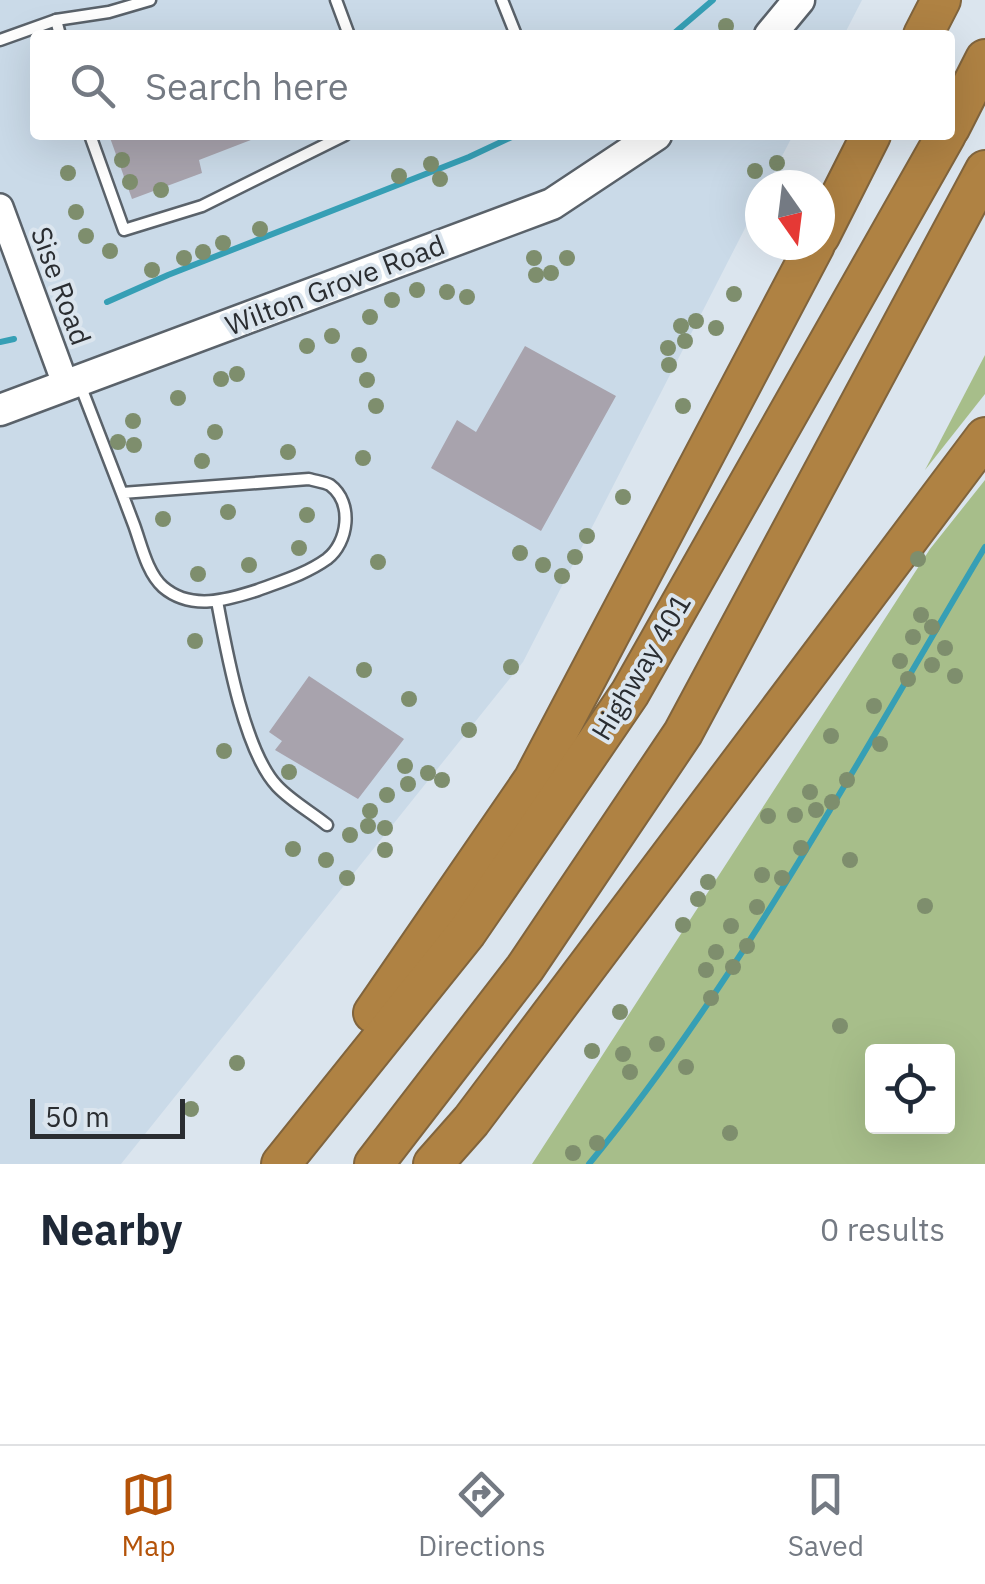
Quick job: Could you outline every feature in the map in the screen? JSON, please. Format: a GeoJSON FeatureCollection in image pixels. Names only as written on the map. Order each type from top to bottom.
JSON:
{"type":"FeatureCollection","features":[{"type":"Feature","properties":{"kind":"highway"},"geometry":{"type":"LineString","coordinates":[[925,30],[940,0]]}},
{"type":"Feature","properties":{"kind":"highway"},"geometry":{"type":"LineString","coordinates":[[955,118],[985,60]]}},
{"type":"Feature","properties":{"kind":"highway"},"geometry":{"type":"LineString","coordinates":[[835,207],[869,140]]}},
{"type":"Feature","properties":{"kind":"highway","name":"Highway 401"},"geometry":{"type":"LineString","coordinates":[[281,1164],[467,932],[630,693],[943,140]]}},
{"type":"Feature","properties":{"kind":"highway"},"geometry":{"type":"LineString","coordinates":[[374,1164],[524,968],[682,733],[985,170]]}},
{"type":"Feature","properties":{"kind":"highway"},"geometry":{"type":"LineString","coordinates":[[341,1091],[355,1040],[533,780],[807,260]]}},
{"type":"Feature","properties":{"kind":"highway"},"geometry":{"type":"LineString","coordinates":[[433,1164],[471,1121],[985,437]]}},
{"type":"Feature","properties":{"kind":"main road"},"geometry":{"type":"LineString","coordinates":[[774,30],[799,0]]}},
{"type":"Feature","properties":{"kind":"main road","name":"Wilton Grove Road"},"geometry":{"type":"LineString","coordinates":[[0,410],[552,204],[648,140]]}},
{"type":"Feature","properties":{"kind":"street","name":"Sise Road"},"geometry":{"type":"LineString","coordinates":[[0,207],[72,383]]}},
{"type":"Feature","properties":{"kind":"lane"},"geometry":{"type":"LineString","coordinates":[[0,40],[56,20],[109,12],[150,0]]}},
{"type":"Feature","properties":{"kind":"lane"},"geometry":{"type":"LineString","coordinates":[[336,0],[347,30]]}},
{"type":"Feature","properties":{"kind":"lane"},"geometry":{"type":"LineString","coordinates":[[502,0],[514,30]]}},
{"type":"Feature","properties":{"kind":"lane"},"geometry":{"type":"LineString","coordinates":[[56,20],[59,30]]}},
{"type":"Feature","properties":{"kind":"lane"},"geometry":{"type":"LineString","coordinates":[[92,140],[124,230],[202,206],[335,140]]}},
{"type":"Feature","properties":{"kind":"lane"},"geometry":{"type":"LineString","coordinates":[[72,383],[151,568],[163,587],[204,603],[216,601],[312,570],[334,554],[346,531],[342,501],[330,484],[309,479],[122,493]]}},
{"type":"Feature","properties":{"kind":"lane"},"geometry":{"type":"LineString","coordinates":[[216,601],[234,686],[264,768],[278,787],[327,824]]}},
{"type":"Feature","properties":{"kind":"shaded area"},"geometry":{"type":"Polygon","coordinates":[[[0,0],[862,0],[847,30],[30,30],[30,140],[790,140],[775,170],[745,170],[745,228],[523,662],[121,1164],[0,1164],[0,0]]]}},
{"type":"Feature","properties":{"kind":"green space"},"geometry":{"type":"Polygon","coordinates":[[[985,355],[985,394],[925,470],[985,355]]]}},
{"type":"Feature","properties":{"kind":"green space"},"geometry":{"type":"Polygon","coordinates":[[[985,480],[985,1164],[532,1164],[930,549],[985,480]]]}},
{"type":"Feature","properties":{"kind":"building"},"geometry":{"type":"Polygon","coordinates":[[[111,140],[251,140],[199,160],[202,173],[132,199],[111,140]]]}},
{"type":"Feature","properties":{"kind":"building"},"geometry":{"type":"Polygon","coordinates":[[[525,346],[616,396],[541,531],[431,468],[457,420],[476,432],[525,346]]]}},
{"type":"Feature","properties":{"kind":"building"},"geometry":{"type":"Polygon","coordinates":[[[309,676],[404,739],[358,799],[275,750],[282,741],[269,732],[309,676]]]}},
{"type":"Feature","properties":{"kind":"waterway"},"geometry":{"type":"LineString","coordinates":[[678,30],[713,0]]}},
{"type":"Feature","properties":{"kind":"waterway"},"geometry":{"type":"LineString","coordinates":[[107,302],[505,140]]}},
{"type":"Feature","properties":{"kind":"waterway"},"geometry":{"type":"LineString","coordinates":[[0,342],[14,339]]}},
{"type":"Feature","properties":{"kind":"waterway"},"geometry":{"type":"LineString","coordinates":[[589,1164],[645,1093],[749,942],[985,547]]}}]}
